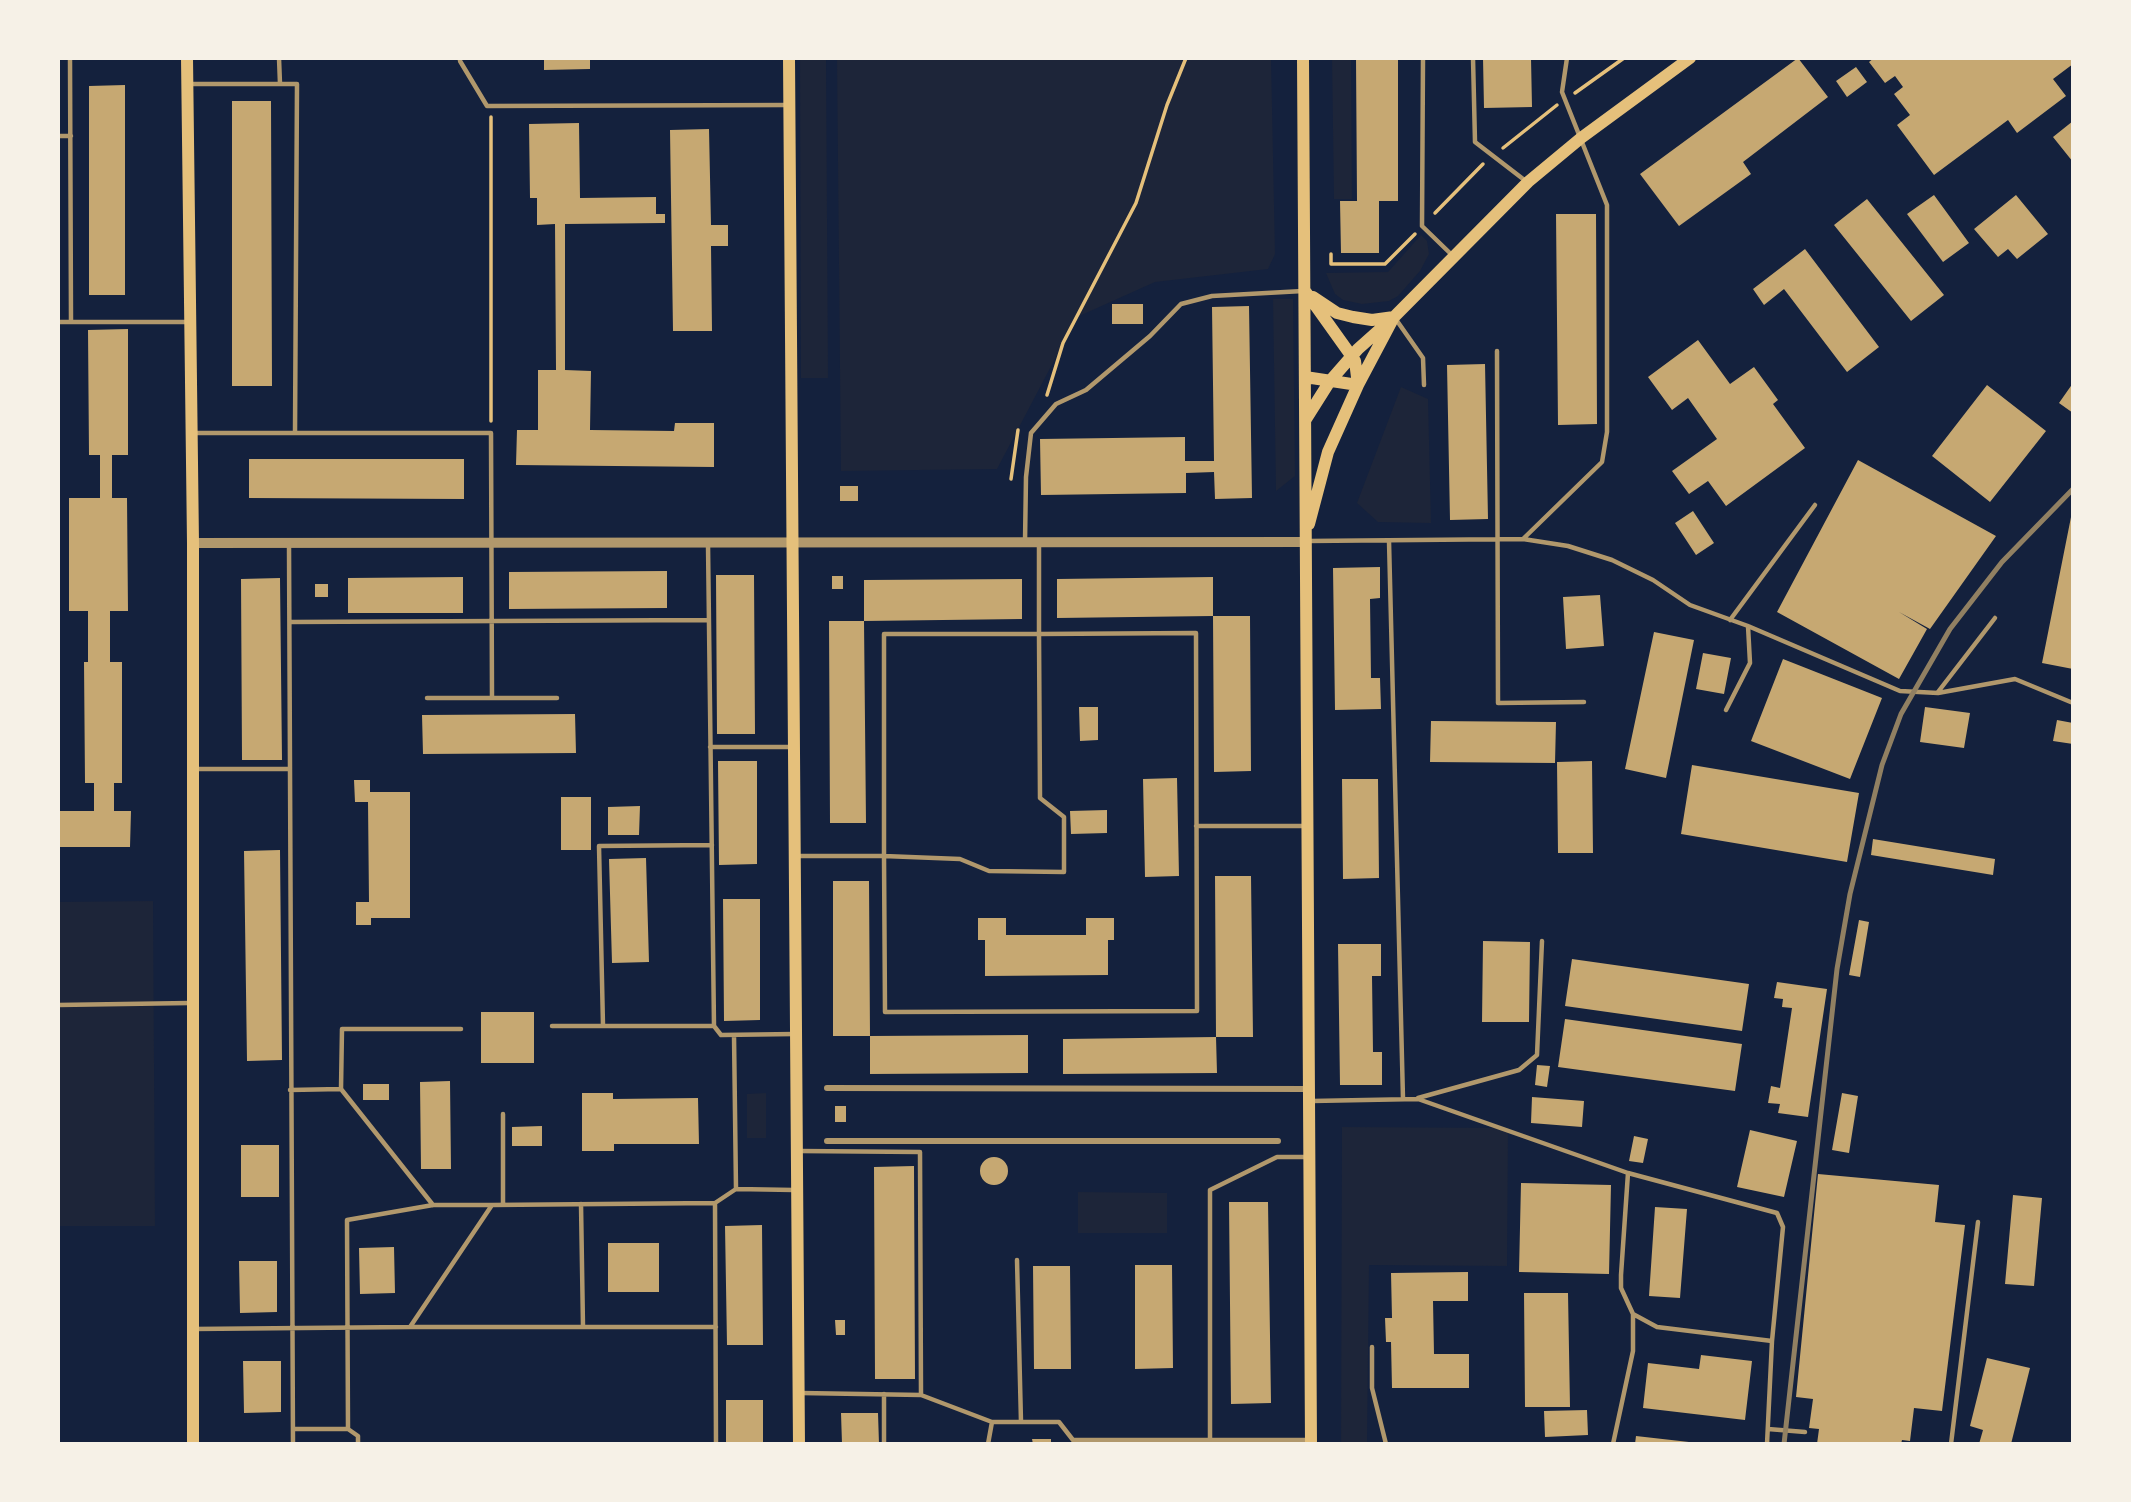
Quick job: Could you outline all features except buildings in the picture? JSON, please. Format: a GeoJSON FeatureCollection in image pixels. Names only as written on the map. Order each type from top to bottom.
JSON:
{"type":"FeatureCollection","features":[{"type":"Feature","properties":{"kind":"main road"},"geometry":{"type":"LineString","coordinates":[[187,58],[193,543],[193,1444]]}},
{"type":"Feature","properties":{"kind":"main road"},"geometry":{"type":"LineString","coordinates":[[789,58],[799,1444]]}},
{"type":"Feature","properties":{"kind":"main road"},"geometry":{"type":"LineString","coordinates":[[1303,58],[1311,1442]]}},
{"type":"Feature","properties":{"kind":"main road"},"geometry":{"type":"LineString","coordinates":[[1304,421],[1330,381],[1352,356],[1395,317],[1528,183],[1581,138],[1690,58]]}},
{"type":"Feature","properties":{"kind":"main road"},"geometry":{"type":"LineString","coordinates":[[1305,291],[1337,313],[1372,320],[1395,317]]}},
{"type":"Feature","properties":{"kind":"main road"},"geometry":{"type":"LineString","coordinates":[[1305,291],[1352,356],[1358,385]]}},
{"type":"Feature","properties":{"kind":"main road"},"geometry":{"type":"LineString","coordinates":[[1304,541],[1328,452],[1358,385],[1395,317]]}},
{"type":"Feature","properties":{"kind":"main road"},"geometry":{"type":"LineString","coordinates":[[1305,377],[1358,385]]}},
{"type":"Feature","properties":{"kind":"street"},"geometry":{"type":"LineString","coordinates":[[193,543],[1304,541]]}},
{"type":"Feature","properties":{"kind":"street"},"geometry":{"type":"LineString","coordinates":[[827,1088],[1307,1095]]}},
{"type":"Feature","properties":{"kind":"street"},"geometry":{"type":"LineString","coordinates":[[827,1141],[1278,1141]]}},
{"type":"Feature","properties":{"kind":"lane"},"geometry":{"type":"LineString","coordinates":[[70,58],[71,322]]}},
{"type":"Feature","properties":{"kind":"lane"},"geometry":{"type":"LineString","coordinates":[[279,58],[280,84]]}},
{"type":"Feature","properties":{"kind":"lane"},"geometry":{"type":"LineString","coordinates":[[1423,58],[1422,226],[1454,256]]}},
{"type":"Feature","properties":{"kind":"lane"},"geometry":{"type":"LineString","coordinates":[[1473,58],[1475,142],[1528,183]]}},
{"type":"Feature","properties":{"kind":"lane"},"geometry":{"type":"LineString","coordinates":[[1523,539],[1602,462],[1607,432],[1607,205],[1562,92],[1567,58]]}},
{"type":"Feature","properties":{"kind":"lane"},"geometry":{"type":"LineString","coordinates":[[460,61],[487,106],[789,105]]}},
{"type":"Feature","properties":{"kind":"lane"},"geometry":{"type":"LineString","coordinates":[[188,84],[297,84],[295,433]]}},
{"type":"Feature","properties":{"kind":"lane"},"geometry":{"type":"LineString","coordinates":[[58,136],[71,136]]}},
{"type":"Feature","properties":{"kind":"lane"},"geometry":{"type":"LineString","coordinates":[[1026,542],[1026,477],[1031,433],[1056,404],[1095,383],[1150,336],[1181,304],[1212,296],[1305,291]]}},
{"type":"Feature","properties":{"kind":"lane"},"geometry":{"type":"LineString","coordinates":[[1395,317],[1423,358],[1424,385]]}},
{"type":"Feature","properties":{"kind":"lane"},"geometry":{"type":"LineString","coordinates":[[58,322],[190,322]]}},
{"type":"Feature","properties":{"kind":"lane"},"geometry":{"type":"LineString","coordinates":[[1497,351],[1499,703],[1584,702]]}},
{"type":"Feature","properties":{"kind":"lane"},"geometry":{"type":"LineString","coordinates":[[192,433],[491,433],[492,698]]}},
{"type":"Feature","properties":{"kind":"lane"},"geometry":{"type":"LineString","coordinates":[[1730,620],[1815,505]]}},
{"type":"Feature","properties":{"kind":"lane"},"geometry":{"type":"LineString","coordinates":[[1304,541],[1523,539],[1569,546],[1612,560],[1653,580],[1690,605],[1748,626],[1900,691],[1938,693],[2015,679],[2073,702]]}},
{"type":"Feature","properties":{"kind":"lane"},"geometry":{"type":"LineString","coordinates":[[1389,541],[1403,1099]]}},
{"type":"Feature","properties":{"kind":"lane"},"geometry":{"type":"LineString","coordinates":[[708,542],[714,1026],[721,1035],[797,1034]]}},
{"type":"Feature","properties":{"kind":"lane"},"geometry":{"type":"LineString","coordinates":[[795,856],[960,859],[989,872],[1064,872],[1064,817],[1040,797],[1038,542]]}},
{"type":"Feature","properties":{"kind":"lane"},"geometry":{"type":"LineString","coordinates":[[289,543],[293,1444]]}},
{"type":"Feature","properties":{"kind":"lane"},"geometry":{"type":"LineString","coordinates":[[1938,693],[1995,618]]}},
{"type":"Feature","properties":{"kind":"lane"},"geometry":{"type":"LineString","coordinates":[[290,622],[709,620]]}},
{"type":"Feature","properties":{"kind":"lane"},"geometry":{"type":"LineString","coordinates":[[1726,710],[1750,663],[1748,626]]}},
{"type":"Feature","properties":{"kind":"lane"},"geometry":{"type":"LineString","coordinates":[[1196,633],[1197,1011],[885,1012],[884,634],[1039,634],[1196,633]]}},
{"type":"Feature","properties":{"kind":"lane"},"geometry":{"type":"LineString","coordinates":[[427,698],[557,698]]}},
{"type":"Feature","properties":{"kind":"lane"},"geometry":{"type":"LineString","coordinates":[[710,747],[794,747]]}},
{"type":"Feature","properties":{"kind":"lane"},"geometry":{"type":"LineString","coordinates":[[192,769],[290,769]]}},
{"type":"Feature","properties":{"kind":"lane"},"geometry":{"type":"LineString","coordinates":[[1196,826],[1306,826]]}},
{"type":"Feature","properties":{"kind":"lane"},"geometry":{"type":"LineString","coordinates":[[603,1026],[599,846],[712,845]]}},
{"type":"Feature","properties":{"kind":"lane"},"geometry":{"type":"LineString","coordinates":[[1307,1095],[1418,1099],[1519,1070],[1537,1055],[1542,941]]}},
{"type":"Feature","properties":{"kind":"lane"},"geometry":{"type":"LineString","coordinates":[[58,1005],[191,1003]]}},
{"type":"Feature","properties":{"kind":"lane"},"geometry":{"type":"LineString","coordinates":[[552,1026],[714,1026]]}},
{"type":"Feature","properties":{"kind":"lane"},"geometry":{"type":"LineString","coordinates":[[433,1205],[341,1089],[342,1029],[461,1029]]}},
{"type":"Feature","properties":{"kind":"lane"},"geometry":{"type":"LineString","coordinates":[[734,1034],[736,1189]]}},
{"type":"Feature","properties":{"kind":"lane"},"geometry":{"type":"LineString","coordinates":[[290,1090],[341,1089]]}},
{"type":"Feature","properties":{"kind":"lane"},"geometry":{"type":"LineString","coordinates":[[1418,1099],[1628,1173],[1777,1213],[1783,1227],[1772,1340],[1767,1444]]}},
{"type":"Feature","properties":{"kind":"lane"},"geometry":{"type":"LineString","coordinates":[[503,1114],[503,1205]]}},
{"type":"Feature","properties":{"kind":"lane"},"geometry":{"type":"LineString","coordinates":[[798,1151],[920,1152],[921,1395]]}},
{"type":"Feature","properties":{"kind":"lane"},"geometry":{"type":"LineString","coordinates":[[1210,1442],[1210,1190],[1277,1157],[1308,1157]]}},
{"type":"Feature","properties":{"kind":"lane"},"geometry":{"type":"LineString","coordinates":[[1613,1444],[1633,1351],[1633,1314],[1621,1288],[1628,1173]]}},
{"type":"Feature","properties":{"kind":"lane"},"geometry":{"type":"LineString","coordinates":[[348,1429],[347,1220],[433,1205],[716,1203],[736,1189],[799,1190]]}},
{"type":"Feature","properties":{"kind":"lane"},"geometry":{"type":"LineString","coordinates":[[716,1203],[716,1444]]}},
{"type":"Feature","properties":{"kind":"lane"},"geometry":{"type":"LineString","coordinates":[[581,1204],[583,1327]]}},
{"type":"Feature","properties":{"kind":"lane"},"geometry":{"type":"LineString","coordinates":[[410,1327],[492,1205]]}},
{"type":"Feature","properties":{"kind":"lane"},"geometry":{"type":"LineString","coordinates":[[1951,1444],[1978,1222]]}},
{"type":"Feature","properties":{"kind":"lane"},"geometry":{"type":"LineString","coordinates":[[1017,1260],[1021,1422]]}},
{"type":"Feature","properties":{"kind":"lane"},"geometry":{"type":"LineString","coordinates":[[1633,1314],[1657,1327],[1772,1340]]}},
{"type":"Feature","properties":{"kind":"lane"},"geometry":{"type":"LineString","coordinates":[[192,1329],[716,1327]]}},
{"type":"Feature","properties":{"kind":"lane"},"geometry":{"type":"LineString","coordinates":[[1372,1347],[1372,1388],[1386,1444]]}},
{"type":"Feature","properties":{"kind":"lane"},"geometry":{"type":"LineString","coordinates":[[799,1393],[921,1395],[992,1422],[1059,1422],[1073,1440],[1088,1442],[1311,1442]]}},
{"type":"Feature","properties":{"kind":"lane"},"geometry":{"type":"LineString","coordinates":[[884,1394],[884,1444]]}},
{"type":"Feature","properties":{"kind":"lane"},"geometry":{"type":"LineString","coordinates":[[988,1444],[992,1422]]}},
{"type":"Feature","properties":{"kind":"lane"},"geometry":{"type":"LineString","coordinates":[[293,1429],[348,1429],[358,1436],[358,1444]]}},
{"type":"Feature","properties":{"kind":"lane"},"geometry":{"type":"LineString","coordinates":[[1768,1429],[1805,1432]]}},
{"type":"Feature","properties":{"kind":"path"},"geometry":{"type":"LineString","coordinates":[[1047,397],[1063,343],[1136,203],[1167,105],[1186,58]]}},
{"type":"Feature","properties":{"kind":"path"},"geometry":{"type":"LineString","coordinates":[[1331,254],[1331,264],[1385,264],[1493,156],[1624,58]]}},
{"type":"Feature","properties":{"kind":"path"},"geometry":{"type":"LineString","coordinates":[[491,105],[491,433]]}},
{"type":"Feature","properties":{"kind":"path"},"geometry":{"type":"LineString","coordinates":[[1011,479],[1016,433],[1024,424]]}},
{"type":"Feature","properties":{"kind":"shaded area"},"geometry":{"type":"Polygon","coordinates":[[[800,58],[826,58],[828,378],[801,378],[800,58]]]}},
{"type":"Feature","properties":{"kind":"shaded area"},"geometry":{"type":"Polygon","coordinates":[[[837,58],[1271,58],[1275,254],[1268,269],[1155,282],[1077,317],[997,469],[841,471],[837,58]]]}},
{"type":"Feature","properties":{"kind":"shaded area"},"geometry":{"type":"Polygon","coordinates":[[[1332,58],[1351,58],[1352,199],[1334,199],[1332,58]]]}},
{"type":"Feature","properties":{"kind":"shaded area"},"geometry":{"type":"Polygon","coordinates":[[[1421,235],[1427,241],[1429,254],[1420,271],[1398,296],[1389,301],[1362,304],[1343,300],[1335,294],[1326,273],[1388,272],[1421,235]]]}},
{"type":"Feature","properties":{"kind":"shaded area"},"geometry":{"type":"Polygon","coordinates":[[[1273,299],[1293,299],[1295,476],[1276,491],[1273,299]]]}},
{"type":"Feature","properties":{"kind":"shaded area"},"geometry":{"type":"Polygon","coordinates":[[[1401,387],[1428,399],[1431,523],[1378,522],[1357,503],[1401,387]]]}},
{"type":"Feature","properties":{"kind":"shaded area"},"geometry":{"type":"Polygon","coordinates":[[[153,901],[155,1226],[58,1226],[58,902],[153,901]]]}},
{"type":"Feature","properties":{"kind":"shaded area"},"geometry":{"type":"Polygon","coordinates":[[[766,1093],[766,1138],[747,1138],[747,1094],[766,1093]]]}},
{"type":"Feature","properties":{"kind":"shaded area"},"geometry":{"type":"Polygon","coordinates":[[[1342,1127],[1508,1128],[1507,1266],[1369,1265],[1367,1444],[1341,1444],[1342,1127]]]}},
{"type":"Feature","properties":{"kind":"shaded area"},"geometry":{"type":"Polygon","coordinates":[[[1078,1192],[1167,1193],[1167,1233],[1078,1233],[1078,1192]]]}},
{"type":"Feature","properties":{"kind":"railway"},"geometry":{"type":"LineString","coordinates":[[1784,1444],[1837,969],[1850,894],[1882,765],[1901,714],[1950,629],[2002,562],[2073,489]]}}]}
